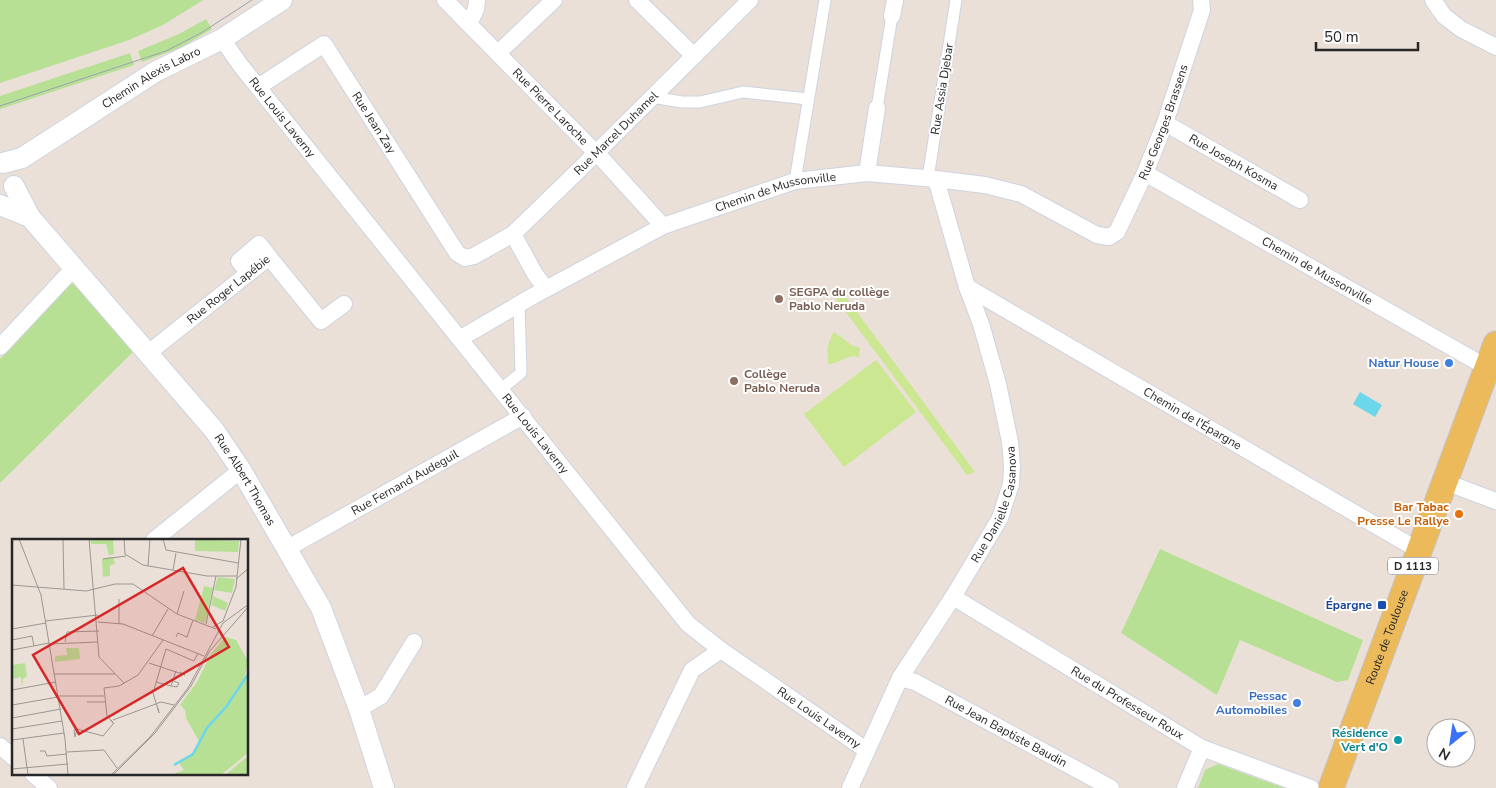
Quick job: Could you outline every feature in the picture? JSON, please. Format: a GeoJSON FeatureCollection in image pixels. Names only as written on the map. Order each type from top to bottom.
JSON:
{"type":"FeatureCollection","features":[{"type":"Feature","properties":{"kind":"main road","name":"Route de Toulouse"},"geometry":{"type":"LineString","coordinates":[[1331,788],[1418,550],[1493,358]]}},
{"type":"Feature","properties":{"kind":"street","name":"Chemin Alexis Labro"},"geometry":{"type":"LineString","coordinates":[[7,172],[22,158],[155,72],[222,39],[282,0]]}},
{"type":"Feature","properties":{"kind":"street","name":"Rue Pierre Laroche"},"geometry":{"type":"LineString","coordinates":[[445,0],[596,152],[663,226]]}},
{"type":"Feature","properties":{"kind":"street"},"geometry":{"type":"LineString","coordinates":[[469,24],[476,9],[477,0]]}},
{"type":"Feature","properties":{"kind":"street"},"geometry":{"type":"LineString","coordinates":[[498,53],[554,0]]}},
{"type":"Feature","properties":{"kind":"street"},"geometry":{"type":"LineString","coordinates":[[637,0],[694,56]]}},
{"type":"Feature","properties":{"kind":"street","name":"Rue Marcel Duhamel"},"geometry":{"type":"LineString","coordinates":[[474,256],[513,234],[750,0]]}},
{"type":"Feature","properties":{"kind":"street"},"geometry":{"type":"LineString","coordinates":[[794,181],[825,0]]}},
{"type":"Feature","properties":{"kind":"street"},"geometry":{"type":"LineString","coordinates":[[867,173],[895,0]]}},
{"type":"Feature","properties":{"kind":"street","name":"Rue Assia Djebar"},"geometry":{"type":"LineString","coordinates":[[932,178],[956,0]]}},
{"type":"Feature","properties":{"kind":"street","name":"Rue Georges Brassens"},"geometry":{"type":"LineString","coordinates":[[1109,237],[1117,232],[1166,124],[1202,10],[1201,0]]}},
{"type":"Feature","properties":{"kind":"street"},"geometry":{"type":"LineString","coordinates":[[1433,0],[1444,16],[1461,29],[1494,42]]}},
{"type":"Feature","properties":{"kind":"street","name":"Rue Louis Laverny"},"geometry":{"type":"LineString","coordinates":[[222,39],[258,87],[461,338],[688,624],[721,650],[866,750],[850,788]]}},
{"type":"Feature","properties":{"kind":"street","name":"Rue Jean Zay"},"geometry":{"type":"LineString","coordinates":[[258,87],[324,44],[457,253],[465,258],[474,256]]}},
{"type":"Feature","properties":{"kind":"street"},"geometry":{"type":"LineString","coordinates":[[652,97],[682,102],[700,102],[743,92],[808,99]]}},
{"type":"Feature","properties":{"kind":"street","name":"Rue Joseph Kosma"},"geometry":{"type":"LineString","coordinates":[[1166,124],[1300,200]]}},
{"type":"Feature","properties":{"kind":"street"},"geometry":{"type":"LineString","coordinates":[[0,204],[7,198],[7,172]]}},
{"type":"Feature","properties":{"kind":"street","name":"Rue Albert Thomas"},"geometry":{"type":"LineString","coordinates":[[7,172],[30,217],[214,430],[242,470],[321,608],[359,709],[384,788]]}},
{"type":"Feature","properties":{"kind":"street","name":"Chemin de Mussonville"},"geometry":{"type":"LineString","coordinates":[[461,338],[546,289],[663,226],[794,181],[867,173],[932,178],[985,185],[1021,194],[1097,235],[1109,237]]}},
{"type":"Feature","properties":{"kind":"street","name":"Chemin de Mussonville"},"geometry":{"type":"LineString","coordinates":[[1145,173],[1493,358]]}},
{"type":"Feature","properties":{"kind":"street","name":"Rue Danielle Casanova"},"geometry":{"type":"LineString","coordinates":[[866,750],[900,678],[953,597],[1000,518],[1011,484],[1010,442],[998,384],[981,324],[932,178]]}},
{"type":"Feature","properties":{"kind":"street","name":"Rue Albert Thomas"},"geometry":{"type":"LineString","coordinates":[[0,204],[30,217]]}},
{"type":"Feature","properties":{"kind":"street"},"geometry":{"type":"LineString","coordinates":[[513,234],[534,274],[546,289]]}},
{"type":"Feature","properties":{"kind":"street","name":"Rue Roger Lapébie"},"geometry":{"type":"LineString","coordinates":[[147,354],[269,257],[321,321],[344,304]]}},
{"type":"Feature","properties":{"kind":"street"},"geometry":{"type":"LineString","coordinates":[[0,347],[74,268]]}},
{"type":"Feature","properties":{"kind":"street","name":"Chemin de l'Épargne"},"geometry":{"type":"LineString","coordinates":[[967,287],[1418,550]]}},
{"type":"Feature","properties":{"kind":"street"},"geometry":{"type":"LineString","coordinates":[[501,389],[521,373],[519,304]]}},
{"type":"Feature","properties":{"kind":"street","name":"Rue Fernand Audeguil"},"geometry":{"type":"LineString","coordinates":[[288,548],[522,416]]}},
{"type":"Feature","properties":{"kind":"street"},"geometry":{"type":"LineString","coordinates":[[155,539],[242,470]]}},
{"type":"Feature","properties":{"kind":"street"},"geometry":{"type":"LineString","coordinates":[[1445,482],[1496,501]]}},
{"type":"Feature","properties":{"kind":"street","name":"Rue du Professeur Roux"},"geometry":{"type":"LineString","coordinates":[[953,597],[1202,748],[1311,788]]}},
{"type":"Feature","properties":{"kind":"street"},"geometry":{"type":"LineString","coordinates":[[359,709],[380,696],[414,642]]}},
{"type":"Feature","properties":{"kind":"street"},"geometry":{"type":"LineString","coordinates":[[635,788],[692,670],[721,650]]}},
{"type":"Feature","properties":{"kind":"street","name":"Rue Jean Baptiste Baudin"},"geometry":{"type":"LineString","coordinates":[[900,678],[915,682],[1111,788]]}},
{"type":"Feature","properties":{"kind":"street"},"geometry":{"type":"LineString","coordinates":[[0,746],[12,756]]}},
{"type":"Feature","properties":{"kind":"street"},"geometry":{"type":"LineString","coordinates":[[1185,788],[1202,748]]}},
{"type":"Feature","properties":{"kind":"street"},"geometry":{"type":"LineString","coordinates":[[35,776],[50,788]]}},
{"type":"Feature","properties":{"kind":"green space"},"geometry":{"type":"Polygon","coordinates":[[[0,0],[203,0],[163,25],[129,40],[0,83],[0,0]]]}},
{"type":"Feature","properties":{"kind":"green space"},"geometry":{"type":"Polygon","coordinates":[[[206,19],[212,29],[180,48],[142,62],[138,51],[179,34],[206,19]]]}},
{"type":"Feature","properties":{"kind":"green space"},"geometry":{"type":"Polygon","coordinates":[[[130,53],[134,65],[0,109],[0,96],[130,53]]]}},
{"type":"Feature","properties":{"kind":"green space"},"geometry":{"type":"Polygon","coordinates":[[[69,284],[75,284],[134,351],[0,483],[0,359],[69,284]]]}},
{"type":"Feature","properties":{"kind":"green space"},"geometry":{"type":"Polygon","coordinates":[[[843,293],[975,472],[967,475],[836,299],[843,293]]]}},
{"type":"Feature","properties":{"kind":"green space"},"geometry":{"type":"Polygon","coordinates":[[[834,332],[853,346],[860,348],[859,357],[852,356],[829,365],[828,348],[834,332]]]}},
{"type":"Feature","properties":{"kind":"green space"},"geometry":{"type":"Polygon","coordinates":[[[876,360],[916,412],[844,467],[804,414],[876,360]]]}},
{"type":"Feature","properties":{"kind":"green space"},"geometry":{"type":"Polygon","coordinates":[[[1160,549],[1363,640],[1348,680],[1337,682],[1240,640],[1217,695],[1121,633],[1160,549]]]}},
{"type":"Feature","properties":{"kind":"green space"},"geometry":{"type":"Polygon","coordinates":[[[1218,764],[1284,788],[1198,788],[1205,770],[1218,764]]]}},
{"type":"Feature","properties":{"kind":"water"},"geometry":{"type":"Polygon","coordinates":[[[1360,392],[1382,405],[1375,417],[1353,404],[1360,392]]]}},
{"type":"Feature","properties":{"kind":"tram line"},"geometry":{"type":"LineString","coordinates":[[0,106],[166,51],[201,33],[252,0]]}},
{"type":"Feature","properties":{"kind":"place","name":"SEGPA du collège Pablo Neruda"},"geometry":{"type":"Point","coordinates":[779,299]}},
{"type":"Feature","properties":{"kind":"place","name":"Natur House"},"geometry":{"type":"Point","coordinates":[1449,363]}},
{"type":"Feature","properties":{"kind":"place","name":"Collège Pablo Neruda"},"geometry":{"type":"Point","coordinates":[734,381]}},
{"type":"Feature","properties":{"kind":"place","name":"Bar Tabac Presse Le Rallye"},"geometry":{"type":"Point","coordinates":[1459,514]}},
{"type":"Feature","properties":{"kind":"place","name":"Épargne"},"geometry":{"type":"Point","coordinates":[1382,605]}},
{"type":"Feature","properties":{"kind":"place","name":"Pessac Automobiles"},"geometry":{"type":"Point","coordinates":[1297,703]}},
{"type":"Feature","properties":{"kind":"place","name":"Résidence Vert d'O"},"geometry":{"type":"Point","coordinates":[1398,740]}}]}
